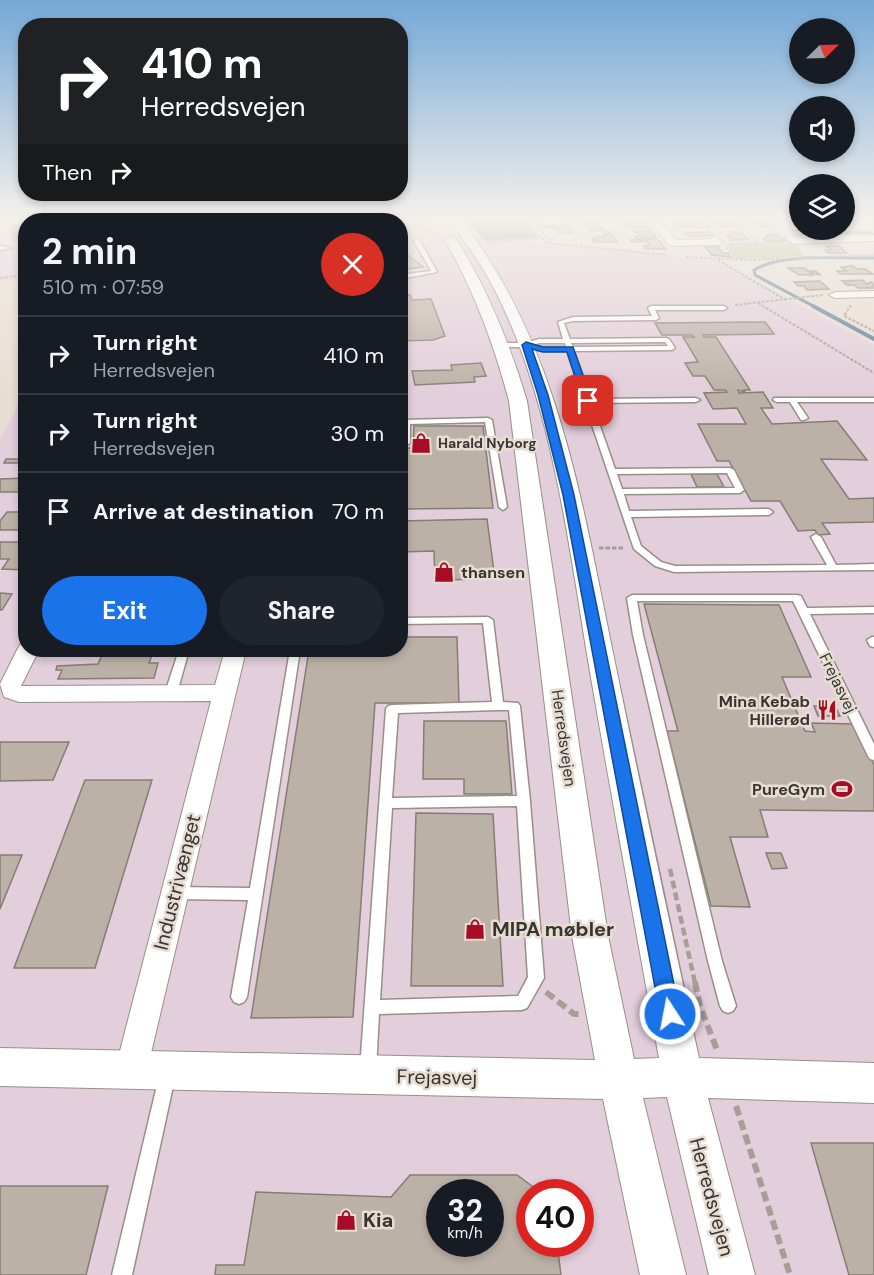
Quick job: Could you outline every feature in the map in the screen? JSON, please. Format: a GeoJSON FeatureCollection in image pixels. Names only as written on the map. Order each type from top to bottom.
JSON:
{"type":"FeatureCollection","features":[{"type":"Feature","properties":{"kind":"street","name":"Herredsvejen"},"geometry":{"type":"LineString","coordinates":[[472,274],[487,305],[502,345],[518,401],[590,936],[619,1080],[663,1275]]}},
{"type":"Feature","properties":{"kind":"street","name":"Herredsvejen"},"geometry":{"type":"LineString","coordinates":[[493,274],[526,345],[543,395],[568,495],[683,1077],[698,1147],[732,1275]]}},
{"type":"Feature","properties":{"kind":"street"},"geometry":{"type":"LineString","coordinates":[[836,294],[874,294]]}},
{"type":"Feature","properties":{"kind":"street"},"geometry":{"type":"LineString","coordinates":[[24,657],[10,686],[12,692],[19,694],[224,693]]}},
{"type":"Feature","properties":{"kind":"street","name":"Industrivænget"},"geometry":{"type":"LineString","coordinates":[[150,1070],[175,893],[233,657]]}},
{"type":"Feature","properties":{"kind":"street","name":"Frejasvej"},"geometry":{"type":"LineString","coordinates":[[0,1067],[619,1080],[683,1077],[874,1083]]}},
{"type":"Feature","properties":{"kind":"lane"},"geometry":{"type":"LineString","coordinates":[[724,308],[651,308],[656,318],[573,319],[561,322],[637,547],[658,564],[675,569],[874,567]]}},
{"type":"Feature","properties":{"kind":"lane"},"geometry":{"type":"LineString","coordinates":[[502,345],[526,345],[543,349],[672,348],[667,340],[539,341],[526,345]]}},
{"type":"Feature","properties":{"kind":"lane"},"geometry":{"type":"LineString","coordinates":[[588,401],[696,400]]}},
{"type":"Feature","properties":{"kind":"lane"},"geometry":{"type":"LineString","coordinates":[[777,400],[874,400]]}},
{"type":"Feature","properties":{"kind":"lane"},"geometry":{"type":"LineString","coordinates":[[792,400],[804,418]]}},
{"type":"Feature","properties":{"kind":"lane"},"geometry":{"type":"LineString","coordinates":[[408,422],[488,420],[503,507]]}},
{"type":"Feature","properties":{"kind":"lane"},"geometry":{"type":"LineString","coordinates":[[612,472],[730,470],[740,490],[618,492]]}},
{"type":"Feature","properties":{"kind":"lane"},"geometry":{"type":"LineString","coordinates":[[626,514],[769,512]]}},
{"type":"Feature","properties":{"kind":"lane"},"geometry":{"type":"LineString","coordinates":[[816,537],[833,567]]}},
{"type":"Feature","properties":{"kind":"lane"},"geometry":{"type":"LineString","coordinates":[[728,1006],[709,938],[638,635],[632,598],[797,598],[803,611],[874,610]]}},
{"type":"Feature","properties":{"kind":"lane","name":"Frejasvej"},"geometry":{"type":"LineString","coordinates":[[803,611],[874,756]]}},
{"type":"Feature","properties":{"kind":"lane"},"geometry":{"type":"LineString","coordinates":[[408,621],[488,620],[498,706]]}},
{"type":"Feature","properties":{"kind":"lane"},"geometry":{"type":"LineString","coordinates":[[874,639],[872,640],[874,644]]}},
{"type":"Feature","properties":{"kind":"lane"},"geometry":{"type":"LineString","coordinates":[[171,693],[182,657]]}},
{"type":"Feature","properties":{"kind":"lane"},"geometry":{"type":"LineString","coordinates":[[239,997],[294,657]]}},
{"type":"Feature","properties":{"kind":"lane"},"geometry":{"type":"LineString","coordinates":[[367,1075],[392,709],[514,706],[524,801],[536,978],[522,1003],[372,1007]]}},
{"type":"Feature","properties":{"kind":"lane"},"geometry":{"type":"LineString","coordinates":[[386,804],[524,801]]}},
{"type":"Feature","properties":{"kind":"lane"},"geometry":{"type":"LineString","coordinates":[[175,893],[256,894]]}},
{"type":"Feature","properties":{"kind":"lane"},"geometry":{"type":"LineString","coordinates":[[123,1275],[150,1070]]}},
{"type":"Feature","properties":{"kind":"path"},"geometry":{"type":"LineString","coordinates":[[743,274],[786,300]]}},
{"type":"Feature","properties":{"kind":"path"},"geometry":{"type":"LineString","coordinates":[[0,278],[18,276]]}},
{"type":"Feature","properties":{"kind":"path"},"geometry":{"type":"LineString","coordinates":[[854,294],[858,298],[844,316],[874,331]]}},
{"type":"Feature","properties":{"kind":"path"},"geometry":{"type":"LineString","coordinates":[[724,308],[807,297]]}},
{"type":"Feature","properties":{"kind":"path"},"geometry":{"type":"LineString","coordinates":[[758,303],[874,373]]}},
{"type":"Feature","properties":{"kind":"path"},"geometry":{"type":"LineString","coordinates":[[598,548],[637,547]]}},
{"type":"Feature","properties":{"kind":"shaded area"},"geometry":{"type":"Polygon","coordinates":[[[0,274],[18,274],[18,279],[0,282],[0,274]]]}},
{"type":"Feature","properties":{"kind":"shaded area"},"geometry":{"type":"Polygon","coordinates":[[[408,274],[741,274],[874,345],[874,1275],[0,1275],[0,440],[18,402],[18,657],[408,657],[408,274]]]}},
{"type":"Feature","properties":{"kind":"building"},"geometry":{"type":"Polygon","coordinates":[[[863,280],[866,284],[872,282],[874,288],[858,288],[842,281],[863,280]]]}},
{"type":"Feature","properties":{"kind":"building"},"geometry":{"type":"Polygon","coordinates":[[[820,281],[829,289],[807,290],[804,286],[798,286],[794,282],[820,281]]]}},
{"type":"Feature","properties":{"kind":"building"},"geometry":{"type":"Polygon","coordinates":[[[408,295],[412,300],[431,299],[445,336],[433,340],[408,341],[408,295]]]}},
{"type":"Feature","properties":{"kind":"building"},"geometry":{"type":"Polygon","coordinates":[[[765,322],[774,334],[703,335],[704,337],[716,337],[750,390],[744,390],[745,392],[738,390],[739,393],[763,392],[773,408],[761,408],[772,424],[837,421],[867,460],[821,459],[849,499],[874,498],[874,522],[822,523],[830,534],[818,535],[815,530],[798,531],[780,501],[751,501],[729,461],[717,461],[698,424],[746,424],[737,408],[713,409],[704,393],[727,392],[714,390],[705,376],[693,376],[685,363],[698,362],[683,337],[694,337],[692,335],[662,335],[655,323],[765,322]]]}},
{"type":"Feature","properties":{"kind":"building"},"geometry":{"type":"Polygon","coordinates":[[[481,363],[486,376],[474,377],[475,382],[415,385],[412,371],[452,370],[451,365],[481,363]]]}},
{"type":"Feature","properties":{"kind":"building"},"geometry":{"type":"Polygon","coordinates":[[[414,426],[483,426],[493,508],[408,509],[408,448],[413,448],[414,426]]]}},
{"type":"Feature","properties":{"kind":"building"},"geometry":{"type":"Polygon","coordinates":[[[6,459],[18,459],[18,463],[4,463],[6,459]]]}},
{"type":"Feature","properties":{"kind":"building"},"geometry":{"type":"Polygon","coordinates":[[[691,474],[717,474],[724,487],[697,487],[691,474]]]}},
{"type":"Feature","properties":{"kind":"building"},"geometry":{"type":"Polygon","coordinates":[[[18,478],[18,492],[0,492],[0,479],[18,478]]]}},
{"type":"Feature","properties":{"kind":"building"},"geometry":{"type":"Polygon","coordinates":[[[7,512],[18,512],[18,530],[0,530],[0,521],[7,512]]]}},
{"type":"Feature","properties":{"kind":"building"},"geometry":{"type":"Polygon","coordinates":[[[487,519],[495,579],[435,580],[434,551],[408,552],[408,521],[487,519]]]}},
{"type":"Feature","properties":{"kind":"building"},"geometry":{"type":"Polygon","coordinates":[[[0,542],[18,542],[18,570],[2,569],[9,559],[0,559],[0,542]]]}},
{"type":"Feature","properties":{"kind":"building"},"geometry":{"type":"Polygon","coordinates":[[[0,593],[12,594],[2,610],[0,610],[0,593]]]}},
{"type":"Feature","properties":{"kind":"building"},"geometry":{"type":"Polygon","coordinates":[[[644,604],[779,605],[811,677],[782,677],[805,731],[815,732],[811,723],[854,724],[874,765],[874,811],[760,810],[768,837],[730,837],[750,907],[711,906],[667,731],[678,731],[644,604]]]}},
{"type":"Feature","properties":{"kind":"building"},"geometry":{"type":"Polygon","coordinates":[[[408,637],[457,637],[459,703],[375,703],[353,1017],[251,1018],[308,657],[408,657],[408,637]]]}},
{"type":"Feature","properties":{"kind":"building"},"geometry":{"type":"Polygon","coordinates":[[[101,657],[151,657],[149,663],[158,663],[154,678],[58,679],[62,670],[56,670],[57,666],[98,664],[101,657]]]}},
{"type":"Feature","properties":{"kind":"building"},"geometry":{"type":"Polygon","coordinates":[[[814,706],[835,706],[840,716],[818,716],[814,706]]]}},
{"type":"Feature","properties":{"kind":"building"},"geometry":{"type":"Polygon","coordinates":[[[424,721],[506,721],[512,794],[464,794],[464,779],[423,779],[424,721]]]}},
{"type":"Feature","properties":{"kind":"building"},"geometry":{"type":"Polygon","coordinates":[[[0,742],[69,742],[53,780],[0,781],[0,742]]]}},
{"type":"Feature","properties":{"kind":"building"},"geometry":{"type":"Polygon","coordinates":[[[85,780],[152,780],[95,968],[14,968],[85,780]]]}},
{"type":"Feature","properties":{"kind":"building"},"geometry":{"type":"Polygon","coordinates":[[[416,813],[493,814],[503,986],[411,986],[416,813]]]}},
{"type":"Feature","properties":{"kind":"building"},"geometry":{"type":"Polygon","coordinates":[[[766,853],[781,853],[787,868],[772,869],[766,853]]]}},
{"type":"Feature","properties":{"kind":"building"},"geometry":{"type":"Polygon","coordinates":[[[0,855],[22,855],[0,909],[0,855]]]}},
{"type":"Feature","properties":{"kind":"building"},"geometry":{"type":"Polygon","coordinates":[[[811,1143],[874,1143],[874,1275],[849,1275],[811,1143]]]}},
{"type":"Feature","properties":{"kind":"building","name":"Kia"},"geometry":{"type":"Polygon","coordinates":[[[410,1175],[517,1175],[522,1179],[516,1179],[516,1257],[559,1257],[561,1275],[215,1275],[216,1265],[244,1265],[256,1192],[391,1197],[410,1175]]]}},
{"type":"Feature","properties":{"kind":"building"},"geometry":{"type":"Polygon","coordinates":[[[0,1186],[108,1186],[86,1275],[0,1275],[0,1186]]]}},
{"type":"Feature","properties":{"kind":"waterway"},"geometry":{"type":"LineString","coordinates":[[755,274],[815,307]]}},
{"type":"Feature","properties":{"kind":"waterway"},"geometry":{"type":"LineString","coordinates":[[813,306],[874,339]]}},
{"type":"Feature","properties":{"kind":"place","name":"Harald Nyborg"},"geometry":{"type":"Point","coordinates":[421,443]}},
{"type":"Feature","properties":{"kind":"place","name":"thansen"},"geometry":{"type":"Point","coordinates":[444,572]}},
{"type":"Feature","properties":{"kind":"place","name":"Mina Kebab Hillerød"},"geometry":{"type":"Point","coordinates":[827,710]}},
{"type":"Feature","properties":{"kind":"place","name":"PureGym"},"geometry":{"type":"Point","coordinates":[842,789]}},
{"type":"Feature","properties":{"kind":"place","name":"MIPA møbler"},"geometry":{"type":"Point","coordinates":[475,929]}},
{"type":"Feature","properties":{"kind":"place","name":"Kia"},"geometry":{"type":"Point","coordinates":[346,1220]}},
{"type":"Feature","properties":{"kind":"route"},"geometry":{"type":"LineString","coordinates":[[588,401],[570,349],[543,349],[526,345],[543,395],[568,495],[670,1014]]}}]}
